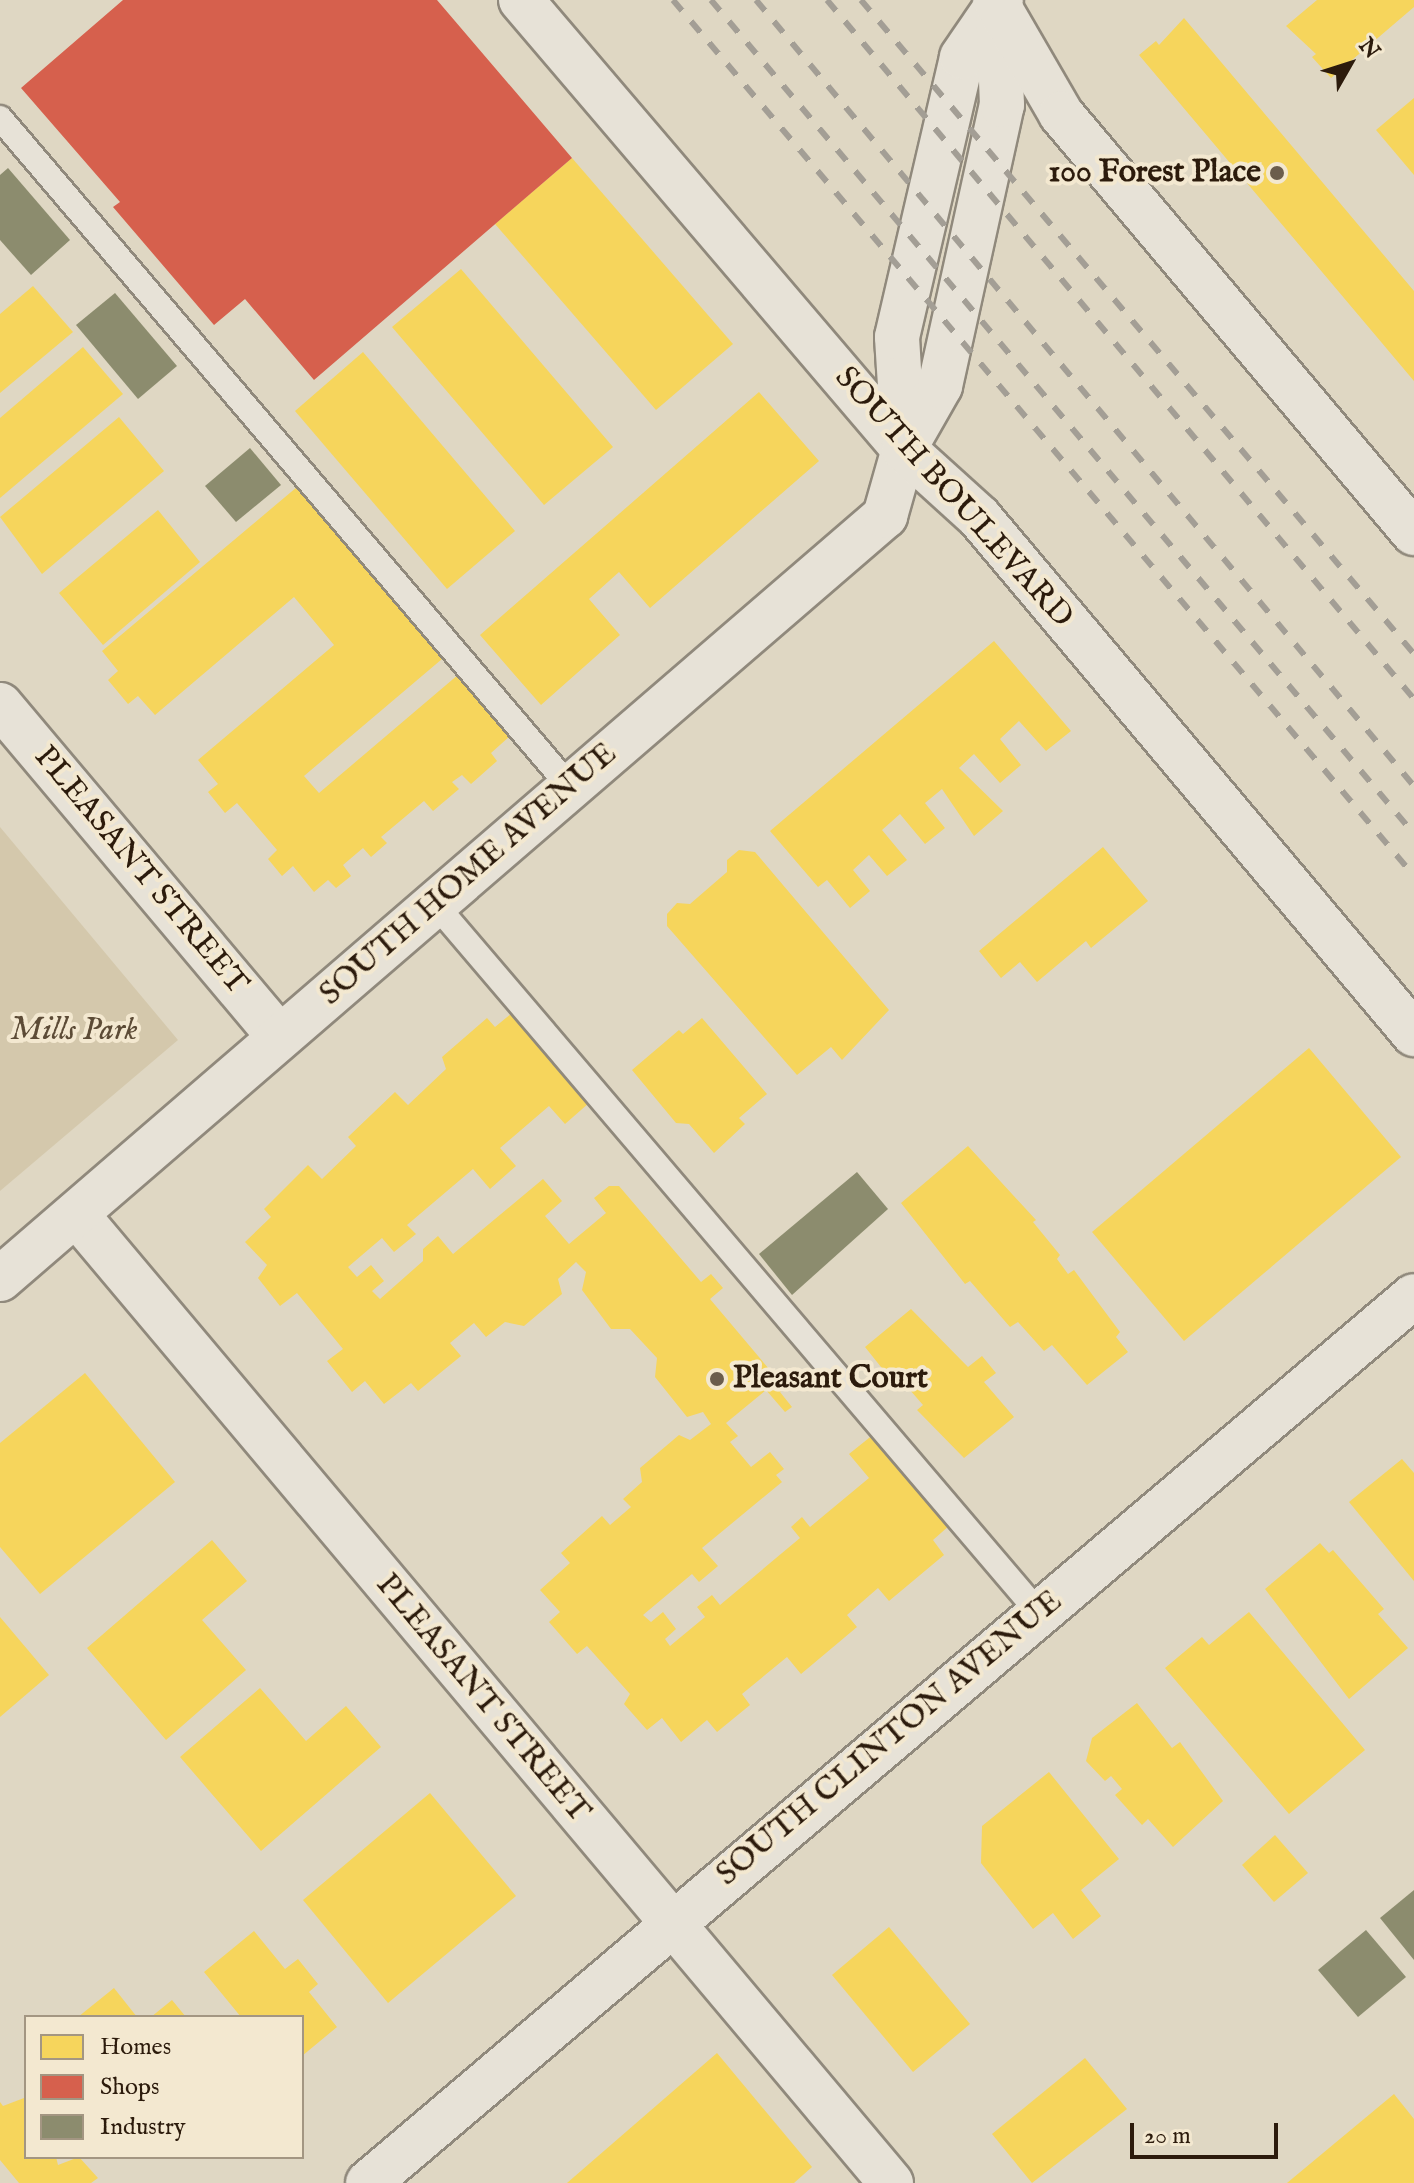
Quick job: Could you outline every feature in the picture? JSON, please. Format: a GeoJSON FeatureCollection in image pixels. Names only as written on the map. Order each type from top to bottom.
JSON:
{"type":"FeatureCollection","features":[{"type":"Feature","properties":{"kind":"street","name":"SOUTH BOULEVARD"},"geometry":{"type":"LineString","coordinates":[[521,0],[904,449],[979,517],[1414,1034]]}},
{"type":"Feature","properties":{"kind":"street","name":"SOUTH HOME AVENUE"},"geometry":{"type":"LineString","coordinates":[[0,1279],[885,516],[904,449],[940,386],[1002,105],[998,2]]}},
{"type":"Feature","properties":{"kind":"street"},"geometry":{"type":"LineString","coordinates":[[998,2],[1061,114],[1414,533]]}},
{"type":"Feature","properties":{"kind":"street","name":"PLEASANT STREET"},"geometry":{"type":"LineString","coordinates":[[0,705],[280,1037]]}},
{"type":"Feature","properties":{"kind":"street","name":"PLEASANT STREET"},"geometry":{"type":"LineString","coordinates":[[76,1214],[891,2183]]}},
{"type":"Feature","properties":{"kind":"street","name":"SOUTH CLINTON AVENUE"},"geometry":{"type":"LineString","coordinates":[[368,2183],[1414,1296]]}},
{"type":"Feature","properties":{"kind":"lane"},"geometry":{"type":"LineString","coordinates":[[0,118],[570,787]]}},
{"type":"Feature","properties":{"kind":"lane"},"geometry":{"type":"LineString","coordinates":[[435,904],[1039,1613]]}},
{"type":"Feature","properties":{"kind":"green space","name":"Mills Park"},"geometry":{"type":"Polygon","coordinates":[[[0,827],[178,1040],[0,1191],[0,827]]]}},
{"type":"Feature","properties":{"kind":"building: Homes"},"geometry":{"type":"Polygon","coordinates":[[[1317,0],[1414,0],[1414,7],[1331,78],[1312,57],[1316,54],[1286,26],[1317,0]]]}},
{"type":"Feature","properties":{"kind":"building: Homes","name":"100 Forest Place"},"geometry":{"type":"Polygon","coordinates":[[[1184,18],[1414,291],[1414,381],[1139,55],[1156,41],[1159,45],[1184,18]]]}},
{"type":"Feature","properties":{"kind":"building: Homes"},"geometry":{"type":"Polygon","coordinates":[[[1414,98],[1414,175],[1376,130],[1414,98]]]}},
{"type":"Feature","properties":{"kind":"building: Homes"},"geometry":{"type":"Polygon","coordinates":[[[572,158],[733,344],[656,410],[495,224],[572,158]]]}},
{"type":"Feature","properties":{"kind":"building: Homes"},"geometry":{"type":"Polygon","coordinates":[[[461,269],[613,447],[544,505],[392,327],[461,269]]]}},
{"type":"Feature","properties":{"kind":"building: Homes"},"geometry":{"type":"Polygon","coordinates":[[[33,286],[73,332],[0,393],[0,314],[33,286]]]}},
{"type":"Feature","properties":{"kind":"building: Homes"},"geometry":{"type":"Polygon","coordinates":[[[83,347],[123,394],[0,498],[0,418],[83,347]]]}},
{"type":"Feature","properties":{"kind":"building: Homes"},"geometry":{"type":"Polygon","coordinates":[[[363,352],[515,531],[447,589],[295,411],[363,352]]]}},
{"type":"Feature","properties":{"kind":"building: Homes"},"geometry":{"type":"Polygon","coordinates":[[[759,392],[819,461],[650,608],[619,572],[589,599],[620,635],[541,705],[480,635],[759,392]]]}},
{"type":"Feature","properties":{"kind":"building: Homes"},"geometry":{"type":"Polygon","coordinates":[[[119,417],[164,471],[42,574],[0,517],[119,417]]]}},
{"type":"Feature","properties":{"kind":"building: Homes"},"geometry":{"type":"Polygon","coordinates":[[[297,487],[442,659],[304,776],[319,793],[459,674],[511,735],[491,753],[497,761],[471,784],[462,775],[452,782],[459,789],[433,811],[424,801],[381,837],[387,843],[371,857],[363,848],[343,865],[351,876],[336,888],[328,880],[314,892],[293,866],[282,876],[268,859],[277,850],[237,803],[225,813],[208,792],[218,784],[198,760],[334,645],[294,597],[155,715],[138,696],[128,704],[108,680],[118,671],[102,651],[297,487]]]}},
{"type":"Feature","properties":{"kind":"building: Homes"},"geometry":{"type":"Polygon","coordinates":[[[158,510],[200,562],[103,645],[59,593],[158,510]]]}},
{"type":"Feature","properties":{"kind":"building: Homes"},"geometry":{"type":"Polygon","coordinates":[[[994,641],[1071,731],[1046,751],[1019,721],[1000,739],[1021,765],[1000,783],[974,754],[959,768],[1003,811],[974,836],[942,789],[925,803],[945,828],[925,844],[900,814],[882,830],[907,860],[887,876],[869,855],[853,870],[870,891],[850,908],[827,880],[818,887],[770,831],[994,641]]]}},
{"type":"Feature","properties":{"kind":"building: Homes"},"geometry":{"type":"Polygon","coordinates":[[[1103,847],[1148,901],[1091,948],[1086,941],[1037,982],[1020,962],[1001,978],[979,951],[1103,847]]]}},
{"type":"Feature","properties":{"kind":"building: Homes"},"geometry":{"type":"Polygon","coordinates":[[[739,850],[755,852],[889,1010],[842,1060],[831,1047],[797,1075],[667,926],[667,914],[677,903],[690,904],[727,872],[727,860],[739,850]]]}},
{"type":"Feature","properties":{"kind":"building: Homes","name":"Pleasant Court"},"geometry":{"type":"Polygon","coordinates":[[[512,1013],[589,1103],[565,1124],[549,1106],[500,1148],[516,1166],[490,1189],[473,1169],[407,1225],[416,1234],[394,1252],[382,1238],[348,1267],[357,1277],[371,1265],[384,1281],[372,1291],[380,1299],[423,1261],[423,1249],[438,1236],[453,1254],[543,1179],[562,1201],[545,1216],[569,1244],[606,1213],[594,1198],[609,1186],[619,1186],[701,1282],[711,1274],[723,1288],[710,1299],[785,1388],[780,1392],[792,1407],[785,1412],[766,1390],[726,1423],[738,1436],[730,1442],[751,1467],[770,1452],[784,1469],[776,1475],[782,1482],[702,1548],[718,1566],[699,1582],[692,1574],[643,1615],[651,1622],[663,1612],[676,1629],[665,1639],[670,1646],[705,1617],[697,1607],[712,1595],[720,1605],[800,1538],[791,1527],[802,1517],[810,1527],[869,1478],[849,1454],[874,1434],[950,1525],[933,1540],[944,1555],[889,1601],[878,1588],[847,1615],[857,1627],[801,1674],[787,1657],[742,1694],[750,1705],[717,1732],[707,1720],[681,1742],[662,1718],[647,1730],[624,1704],[630,1694],[587,1646],[577,1654],[549,1622],[560,1612],[540,1590],[570,1563],[561,1553],[602,1516],[610,1525],[631,1507],[623,1499],[642,1482],[640,1468],[679,1435],[690,1440],[711,1424],[703,1412],[687,1417],[655,1377],[657,1358],[630,1329],[611,1329],[582,1290],[586,1272],[576,1262],[558,1279],[562,1294],[524,1326],[505,1322],[486,1337],[474,1323],[450,1343],[461,1356],[418,1391],[411,1383],[384,1404],[365,1381],[352,1392],[327,1361],[343,1349],[297,1293],[280,1306],[258,1278],[267,1265],[245,1242],[271,1217],[264,1209],[308,1165],[322,1179],[356,1146],[348,1137],[395,1092],[408,1105],[446,1069],[442,1057],[487,1018],[495,1027],[512,1013]]]}},
{"type":"Feature","properties":{"kind":"building: Homes"},"geometry":{"type":"Polygon","coordinates":[[[702,1018],[767,1094],[739,1118],[745,1124],[714,1153],[689,1124],[676,1123],[632,1070],[679,1030],[683,1034],[702,1018]]]}},
{"type":"Feature","properties":{"kind":"building: Homes"},"geometry":{"type":"Polygon","coordinates":[[[1309,1048],[1401,1157],[1184,1341],[1092,1232],[1309,1048]]]}},
{"type":"Feature","properties":{"kind":"building: Homes"},"geometry":{"type":"Polygon","coordinates":[[[968,1146],[1036,1220],[1033,1222],[1060,1255],[1057,1259],[1068,1274],[1074,1270],[1120,1332],[1116,1337],[1128,1352],[1087,1385],[1052,1345],[1044,1351],[1018,1322],[1010,1327],[970,1281],[965,1284],[901,1203],[968,1146]]]}},
{"type":"Feature","properties":{"kind":"building: Homes"},"geometry":{"type":"Polygon","coordinates":[[[911,1309],[968,1367],[982,1356],[996,1373],[984,1382],[1014,1417],[964,1458],[917,1410],[923,1405],[903,1382],[897,1387],[865,1347],[911,1309]]]}},
{"type":"Feature","properties":{"kind":"building: Homes"},"geometry":{"type":"Polygon","coordinates":[[[85,1373],[175,1482],[40,1594],[0,1547],[0,1443],[85,1373]]]}},
{"type":"Feature","properties":{"kind":"building: Homes"},"geometry":{"type":"Polygon","coordinates":[[[1402,1459],[1414,1473],[1414,1581],[1349,1502],[1402,1459]]]}},
{"type":"Feature","properties":{"kind":"building: Homes"},"geometry":{"type":"Polygon","coordinates":[[[212,1540],[247,1581],[202,1620],[246,1670],[166,1740],[87,1648],[212,1540]]]}},
{"type":"Feature","properties":{"kind":"building: Homes"},"geometry":{"type":"Polygon","coordinates":[[[1320,1543],[1329,1553],[1333,1550],[1384,1609],[1378,1614],[1408,1648],[1349,1699],[1265,1589],[1320,1543]]]}},
{"type":"Feature","properties":{"kind":"building: Homes"},"geometry":{"type":"Polygon","coordinates":[[[1249,1612],[1365,1750],[1289,1814],[1165,1668],[1202,1637],[1209,1645],[1249,1612]]]}},
{"type":"Feature","properties":{"kind":"building: Homes"},"geometry":{"type":"Polygon","coordinates":[[[0,1617],[49,1675],[0,1717],[0,1617]]]}},
{"type":"Feature","properties":{"kind":"building: Homes"},"geometry":{"type":"Polygon","coordinates":[[[260,1688],[306,1741],[346,1706],[381,1747],[261,1851],[180,1757],[260,1688]]]}},
{"type":"Feature","properties":{"kind":"building: Homes"},"geometry":{"type":"Polygon","coordinates":[[[1137,1703],[1172,1748],[1180,1742],[1223,1801],[1173,1847],[1148,1819],[1142,1825],[1115,1795],[1122,1789],[1111,1776],[1105,1781],[1086,1761],[1092,1738],[1137,1703]]]}},
{"type":"Feature","properties":{"kind":"building: Homes"},"geometry":{"type":"Polygon","coordinates":[[[1049,1772],[1119,1859],[1081,1890],[1101,1916],[1073,1939],[1053,1913],[1033,1929],[981,1863],[982,1826],[1049,1772]]]}},
{"type":"Feature","properties":{"kind":"building: Homes"},"geometry":{"type":"Polygon","coordinates":[[[430,1793],[516,1896],[388,2003],[303,1900],[430,1793]]]}},
{"type":"Feature","properties":{"kind":"building: Homes"},"geometry":{"type":"Polygon","coordinates":[[[1275,1835],[1308,1873],[1274,1902],[1242,1865],[1275,1835]]]}},
{"type":"Feature","properties":{"kind":"building: Homes"},"geometry":{"type":"Polygon","coordinates":[[[889,1927],[970,2024],[913,2072],[832,1975],[889,1927]]]}},
{"type":"Feature","properties":{"kind":"building: Homes"},"geometry":{"type":"Polygon","coordinates":[[[254,1931],[285,1969],[298,1959],[318,1984],[309,1992],[337,2027],[304,2054],[304,2015],[239,2015],[204,1972],[254,1931]]]}},
{"type":"Feature","properties":{"kind":"building: Homes"},"geometry":{"type":"Polygon","coordinates":[[[114,1988],[135,2015],[80,2015],[114,1988]]]}},
{"type":"Feature","properties":{"kind":"building: Homes"},"geometry":{"type":"Polygon","coordinates":[[[172,2000],[184,2015],[153,2015],[172,2000]]]}},
{"type":"Feature","properties":{"kind":"building: Homes"},"geometry":{"type":"Polygon","coordinates":[[[717,2053],[812,2167],[794,2183],[567,2183],[717,2053]]]}},
{"type":"Feature","properties":{"kind":"building: Homes"},"geometry":{"type":"Polygon","coordinates":[[[1085,2058],[1127,2109],[1032,2183],[992,2134],[1085,2058]]]}},
{"type":"Feature","properties":{"kind":"building: Homes"},"geometry":{"type":"Polygon","coordinates":[[[1394,2094],[1414,2119],[1414,2183],[1287,2183],[1394,2094]]]}},
{"type":"Feature","properties":{"kind":"building: Homes"},"geometry":{"type":"Polygon","coordinates":[[[24,2098],[24,2159],[56,2159],[58,2165],[81,2159],[98,2178],[91,2183],[19,2183],[0,2160],[0,2102],[3,2106],[24,2098]]]}},
{"type":"Feature","properties":{"kind":"building: Shops"},"geometry":{"type":"Polygon","coordinates":[[[123,0],[437,0],[572,158],[314,380],[245,299],[214,325],[113,207],[120,202],[21,88],[123,0]]]}},
{"type":"Feature","properties":{"kind":"building: Industry"},"geometry":{"type":"Polygon","coordinates":[[[8,168],[70,240],[31,275],[0,240],[0,175],[8,168]]]}},
{"type":"Feature","properties":{"kind":"building: Industry"},"geometry":{"type":"Polygon","coordinates":[[[115,293],[177,366],[138,399],[76,325],[115,293]]]}},
{"type":"Feature","properties":{"kind":"building: Industry"},"geometry":{"type":"Polygon","coordinates":[[[250,448],[281,485],[236,522],[205,486],[250,448]]]}},
{"type":"Feature","properties":{"kind":"building: Industry"},"geometry":{"type":"Polygon","coordinates":[[[857,1172],[888,1209],[792,1295],[759,1254],[857,1172]]]}},
{"type":"Feature","properties":{"kind":"building: Industry"},"geometry":{"type":"Polygon","coordinates":[[[1414,1890],[1414,1960],[1380,1918],[1414,1890]]]}},
{"type":"Feature","properties":{"kind":"building: Industry"},"geometry":{"type":"Polygon","coordinates":[[[1366,1930],[1406,1977],[1358,2017],[1318,1970],[1366,1930]]]}},
{"type":"Feature","properties":{"kind":"railway"},"geometry":{"type":"LineString","coordinates":[[673,0],[1414,876]]}},
{"type":"Feature","properties":{"kind":"railway"},"geometry":{"type":"LineString","coordinates":[[711,0],[1414,834]]}},
{"type":"Feature","properties":{"kind":"railway"},"geometry":{"type":"LineString","coordinates":[[756,0],[1414,786]]}},
{"type":"Feature","properties":{"kind":"railway"},"geometry":{"type":"LineString","coordinates":[[827,0],[1414,699]]}},
{"type":"Feature","properties":{"kind":"railway"},"geometry":{"type":"LineString","coordinates":[[861,0],[1414,654]]}},
{"type":"Feature","properties":{"kind":"place","name":"100 Forest Place"},"geometry":{"type":"Point","coordinates":[1277,173]}},
{"type":"Feature","properties":{"kind":"place","name":"Pleasant Court"},"geometry":{"type":"Point","coordinates":[717,1379]}}]}
